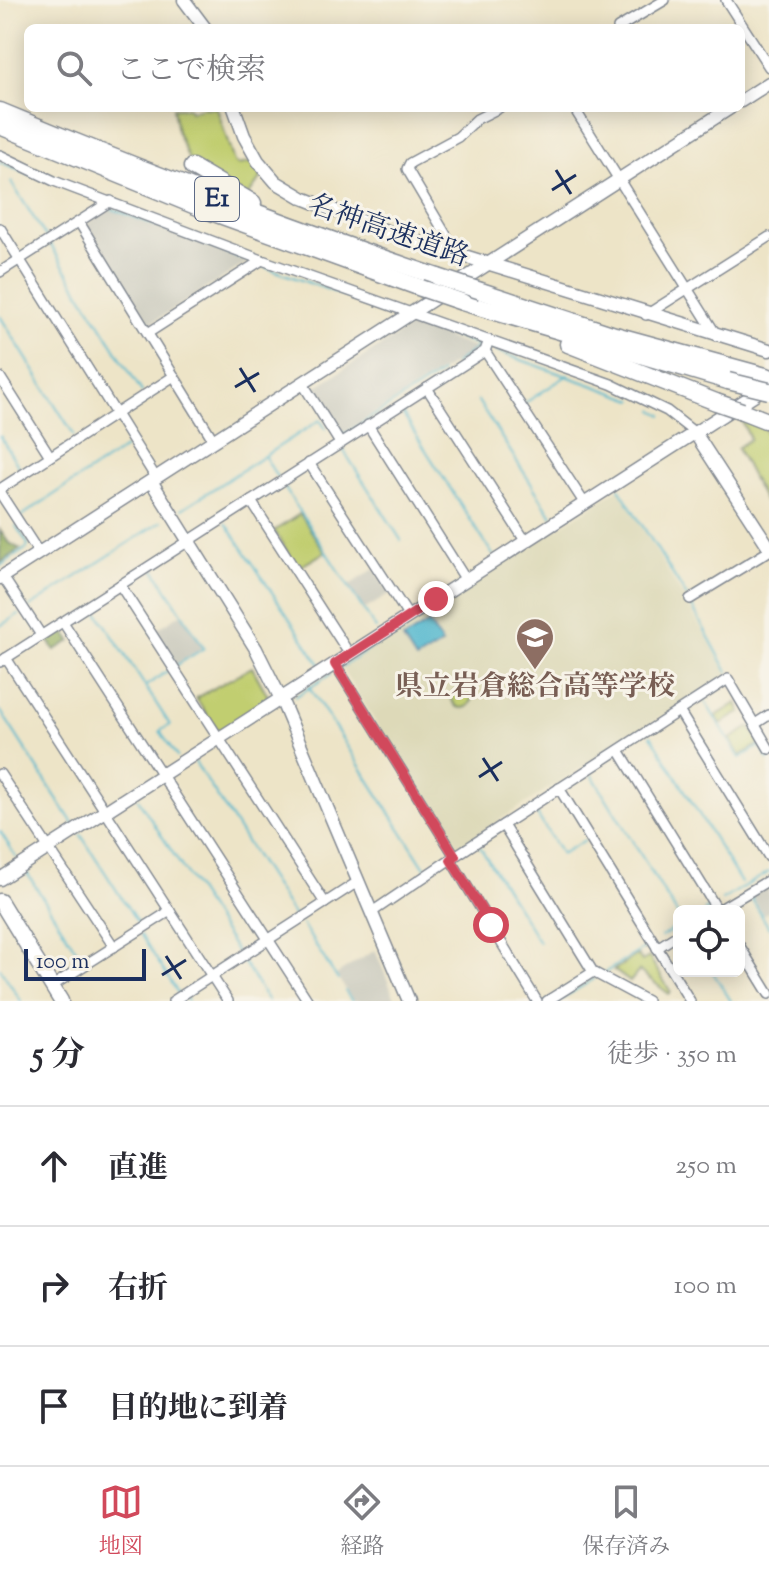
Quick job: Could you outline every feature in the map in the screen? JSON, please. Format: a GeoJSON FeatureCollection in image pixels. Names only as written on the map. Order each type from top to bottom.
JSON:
{"type":"FeatureCollection","features":[{"type":"Feature","properties":{"kind":"highway","name":"名神高速道路"},"geometry":{"type":"LineString","coordinates":[[0,111],[173,182],[319,237],[615,335],[769,377]]}},
{"type":"Feature","properties":{"kind":"highway","name":"名神高速道路"},"geometry":{"type":"LineString","coordinates":[[0,126],[203,209],[462,302],[728,381],[769,388]]}},
{"type":"Feature","properties":{"kind":"highway"},"geometry":{"type":"LineString","coordinates":[[192,167],[245,200],[295,220],[319,237]]}},
{"type":"Feature","properties":{"kind":"highway"},"geometry":{"type":"LineString","coordinates":[[543,326],[564,342],[765,420]]}},
{"type":"Feature","properties":{"kind":"main road"},"geometry":{"type":"LineString","coordinates":[[0,901],[61,1001]]}},
{"type":"Feature","properties":{"kind":"street"},"geometry":{"type":"LineString","coordinates":[[184,0],[202,24]]}},
{"type":"Feature","properties":{"kind":"street"},"geometry":{"type":"LineString","coordinates":[[625,24],[665,0]]}},
{"type":"Feature","properties":{"kind":"street"},"geometry":{"type":"LineString","coordinates":[[726,0],[741,24]]}},
{"type":"Feature","properties":{"kind":"street"},"geometry":{"type":"LineString","coordinates":[[745,30],[769,67]]}},
{"type":"Feature","properties":{"kind":"street"},"geometry":{"type":"LineString","coordinates":[[745,98],[769,83]]}},
{"type":"Feature","properties":{"kind":"street"},"geometry":{"type":"LineString","coordinates":[[235,112],[258,161],[276,182],[315,203],[396,235],[488,265],[769,350]]}},
{"type":"Feature","properties":{"kind":"street"},"geometry":{"type":"LineString","coordinates":[[453,253],[449,240],[407,169],[410,163],[458,137],[477,119],[491,112]]}},
{"type":"Feature","properties":{"kind":"street"},"geometry":{"type":"LineString","coordinates":[[577,112],[717,336]]}},
{"type":"Feature","properties":{"kind":"street"},"geometry":{"type":"LineString","coordinates":[[41,635],[1,577],[724,112]]}},
{"type":"Feature","properties":{"kind":"street"},"geometry":{"type":"LineString","coordinates":[[0,155],[54,181],[262,260],[643,397],[685,423],[695,433],[769,549],[690,599]]}},
{"type":"Feature","properties":{"kind":"street"},"geometry":{"type":"LineString","coordinates":[[0,272],[111,201]]}},
{"type":"Feature","properties":{"kind":"street"},"geometry":{"type":"LineString","coordinates":[[79,222],[214,441]]}},
{"type":"Feature","properties":{"kind":"street"},"geometry":{"type":"LineString","coordinates":[[0,228],[116,414],[188,541],[256,649],[281,699],[409,1001]]}},
{"type":"Feature","properties":{"kind":"street"},"geometry":{"type":"LineString","coordinates":[[646,315],[769,237]]}},
{"type":"Feature","properties":{"kind":"street"},"geometry":{"type":"LineString","coordinates":[[148,333],[262,260]]}},
{"type":"Feature","properties":{"kind":"street"},"geometry":{"type":"LineString","coordinates":[[228,1001],[3,660],[485,351],[489,340]]}},
{"type":"Feature","properties":{"kind":"street"},"geometry":{"type":"LineString","coordinates":[[485,351],[585,504]]}},
{"type":"Feature","properties":{"kind":"street"},"geometry":{"type":"LineString","coordinates":[[39,553],[0,491],[174,376]]}},
{"type":"Feature","properties":{"kind":"street"},"geometry":{"type":"LineString","coordinates":[[0,377],[50,456]]}},
{"type":"Feature","properties":{"kind":"street"},"geometry":{"type":"LineString","coordinates":[[303,384],[340,443]]}},
{"type":"Feature","properties":{"kind":"street"},"geometry":{"type":"LineString","coordinates":[[427,388],[526,542]]}},
{"type":"Feature","properties":{"kind":"street"},"geometry":{"type":"LineString","coordinates":[[0,879],[769,388]]}},
{"type":"Feature","properties":{"kind":"street"},"geometry":{"type":"LineString","coordinates":[[368,425],[466,580]]}},
{"type":"Feature","properties":{"kind":"street"},"geometry":{"type":"LineString","coordinates":[[309,463],[409,617]]}},
{"type":"Feature","properties":{"kind":"street"},"geometry":{"type":"LineString","coordinates":[[251,501],[350,655]]}},
{"type":"Feature","properties":{"kind":"street"},"geometry":{"type":"LineString","coordinates":[[120,585],[325,903]]}},
{"type":"Feature","properties":{"kind":"street"},"geometry":{"type":"LineString","coordinates":[[63,622],[308,1001]]}},
{"type":"Feature","properties":{"kind":"street"},"geometry":{"type":"LineString","coordinates":[[335,664],[537,1001]]}},
{"type":"Feature","properties":{"kind":"street"},"geometry":{"type":"LineString","coordinates":[[372,912],[728,679],[769,749]]}},
{"type":"Feature","properties":{"kind":"street"},"geometry":{"type":"LineString","coordinates":[[679,711],[769,857]]}},
{"type":"Feature","properties":{"kind":"street"},"geometry":{"type":"LineString","coordinates":[[755,724],[769,715]]}},
{"type":"Feature","properties":{"kind":"street"},"geometry":{"type":"LineString","coordinates":[[619,750],[714,905]]}},
{"type":"Feature","properties":{"kind":"street"},"geometry":{"type":"LineString","coordinates":[[0,774],[114,947]]}},
{"type":"Feature","properties":{"kind":"street"},"geometry":{"type":"LineString","coordinates":[[559,788],[690,1001]]}},
{"type":"Feature","properties":{"kind":"street"},"geometry":{"type":"LineString","coordinates":[[503,825],[593,972],[647,1001]]}},
{"type":"Feature","properties":{"kind":"street"},"geometry":{"type":"LineString","coordinates":[[728,905],[769,880]]}},
{"type":"Feature","properties":{"kind":"street"},"geometry":{"type":"LineString","coordinates":[[173,1001],[359,881]]}},
{"type":"Feature","properties":{"kind":"street"},"geometry":{"type":"LineString","coordinates":[[52,986],[170,911]]}},
{"type":"Feature","properties":{"kind":"street"},"geometry":{"type":"LineString","coordinates":[[657,948],[673,938]]}},
{"type":"Feature","properties":{"kind":"street"},"geometry":{"type":"LineString","coordinates":[[745,955],[769,994]]}},
{"type":"Feature","properties":{"kind":"street"},"geometry":{"type":"LineString","coordinates":[[547,1001],[593,972]]}},
{"type":"Feature","properties":{"kind":"shaded area"},"geometry":{"type":"Polygon","coordinates":[[[109,209],[248,262],[151,323],[147,322],[86,225],[109,209]]]}},
{"type":"Feature","properties":{"kind":"shaded area"},"geometry":{"type":"Polygon","coordinates":[[[414,325],[476,349],[343,433],[313,392],[314,388],[414,325]]]}},
{"type":"Feature","properties":{"kind":"shaded area","name":"県立岩倉総合高等学校"},"geometry":{"type":"Polygon","coordinates":[[[619,489],[728,674],[454,849],[342,668],[619,489]]]}},
{"type":"Feature","properties":{"kind":"shaded area"},"geometry":{"type":"Polygon","coordinates":[[[374,569],[390,594],[364,610],[348,586],[374,569]]]}},
{"type":"Feature","properties":{"kind":"shaded area"},"geometry":{"type":"Polygon","coordinates":[[[182,613],[203,647],[175,665],[153,632],[182,613]]]}},
{"type":"Feature","properties":{"kind":"shaded area"},"geometry":{"type":"Polygon","coordinates":[[[769,884],[769,911],[763,915],[751,895],[769,884]]]}},
{"type":"Feature","properties":{"kind":"shaded area"},"geometry":{"type":"Polygon","coordinates":[[[375,950],[396,1001],[353,1001],[336,975],[375,950]]]}},
{"type":"Feature","properties":{"kind":"green space"},"geometry":{"type":"Polygon","coordinates":[[[174,112],[218,112],[234,162],[238,165],[258,161],[266,171],[245,200],[192,167],[177,132],[174,112]]]}},
{"type":"Feature","properties":{"kind":"green space"},"geometry":{"type":"Polygon","coordinates":[[[740,417],[763,426],[769,438],[769,498],[764,501],[737,448],[750,439],[740,417]]]}},
{"type":"Feature","properties":{"kind":"green space"},"geometry":{"type":"Polygon","coordinates":[[[300,514],[325,552],[298,568],[274,531],[300,514]]]}},
{"type":"Feature","properties":{"kind":"green space"},"geometry":{"type":"Polygon","coordinates":[[[0,530],[8,542],[20,549],[0,563],[0,530]]]}},
{"type":"Feature","properties":{"kind":"green space"},"geometry":{"type":"Polygon","coordinates":[[[59,629],[64,630],[71,641],[55,650],[46,637],[59,629]]]}},
{"type":"Feature","properties":{"kind":"green space"},"geometry":{"type":"Polygon","coordinates":[[[252,667],[268,701],[221,731],[217,730],[196,698],[252,667]]]}},
{"type":"Feature","properties":{"kind":"green space"},"geometry":{"type":"Polygon","coordinates":[[[462,688],[469,691],[472,698],[469,705],[462,708],[455,705],[452,698],[455,691],[462,688]]]}},
{"type":"Feature","properties":{"kind":"green space"},"geometry":{"type":"Polygon","coordinates":[[[737,703],[741,712],[721,724],[716,716],[737,703]]]}},
{"type":"Feature","properties":{"kind":"green space"},"geometry":{"type":"Polygon","coordinates":[[[750,727],[761,743],[740,756],[730,739],[750,727]]]}},
{"type":"Feature","properties":{"kind":"green space"},"geometry":{"type":"Polygon","coordinates":[[[637,955],[642,961],[649,957],[671,992],[669,994],[639,971],[630,982],[614,970],[637,955]]]}},
{"type":"Feature","properties":{"kind":"water"},"geometry":{"type":"Polygon","coordinates":[[[429,623],[442,644],[416,660],[403,639],[429,623]]]}},
{"type":"Feature","properties":{"kind":"waterway"},"geometry":{"type":"LineString","coordinates":[[0,162],[32,175]]}},
{"type":"Feature","properties":{"kind":"waterway"},"geometry":{"type":"LineString","coordinates":[[11,182],[46,237]]}},
{"type":"Feature","properties":{"kind":"waterway"},"geometry":{"type":"LineString","coordinates":[[110,208],[244,259]]}},
{"type":"Feature","properties":{"kind":"waterway"},"geometry":{"type":"LineString","coordinates":[[50,244],[142,392]]}},
{"type":"Feature","properties":{"kind":"waterway"},"geometry":{"type":"LineString","coordinates":[[262,266],[385,310]]}},
{"type":"Feature","properties":{"kind":"waterway"},"geometry":{"type":"LineString","coordinates":[[0,316],[74,435]]}},
{"type":"Feature","properties":{"kind":"waterway"},"geometry":{"type":"LineString","coordinates":[[424,325],[479,346],[455,364]]}},
{"type":"Feature","properties":{"kind":"waterway"},"geometry":{"type":"LineString","coordinates":[[496,351],[634,400]]}},
{"type":"Feature","properties":{"kind":"waterway"},"geometry":{"type":"LineString","coordinates":[[329,414],[345,434],[441,373]]}},
{"type":"Feature","properties":{"kind":"waterway"},"geometry":{"type":"LineString","coordinates":[[525,403],[568,375]]}},
{"type":"Feature","properties":{"kind":"waterway"},"geometry":{"type":"LineString","coordinates":[[478,401],[552,516]]}},
{"type":"Feature","properties":{"kind":"waterway"},"geometry":{"type":"LineString","coordinates":[[400,410],[493,555]]}},
{"type":"Feature","properties":{"kind":"waterway"},"geometry":{"type":"LineString","coordinates":[[654,410],[663,415]]}},
{"type":"Feature","properties":{"kind":"waterway"},"geometry":{"type":"LineString","coordinates":[[182,509],[320,420],[326,429]]}},
{"type":"Feature","properties":{"kind":"waterway"},"geometry":{"type":"LineString","coordinates":[[0,436],[20,469]]}},
{"type":"Feature","properties":{"kind":"waterway"},"geometry":{"type":"LineString","coordinates":[[20,517],[125,448]]}},
{"type":"Feature","properties":{"kind":"waterway"},"geometry":{"type":"LineString","coordinates":[[342,448],[401,540]]}},
{"type":"Feature","properties":{"kind":"waterway"},"geometry":{"type":"LineString","coordinates":[[265,457],[277,477]]}},
{"type":"Feature","properties":{"kind":"waterway"},"geometry":{"type":"LineString","coordinates":[[284,487],[376,629]]}},
{"type":"Feature","properties":{"kind":"waterway"},"geometry":{"type":"LineString","coordinates":[[619,488],[687,597]]}},
{"type":"Feature","properties":{"kind":"waterway"},"geometry":{"type":"LineString","coordinates":[[30,607],[162,521]]}},
{"type":"Feature","properties":{"kind":"waterway"},"geometry":{"type":"LineString","coordinates":[[226,523],[321,666]]}},
{"type":"Feature","properties":{"kind":"waterway"},"geometry":{"type":"LineString","coordinates":[[0,566],[27,548],[28,544],[16,526]]}},
{"type":"Feature","properties":{"kind":"waterway"},"geometry":{"type":"LineString","coordinates":[[154,569],[204,648],[177,665]]}},
{"type":"Feature","properties":{"kind":"waterway"},"geometry":{"type":"LineString","coordinates":[[690,603],[728,672]]}},
{"type":"Feature","properties":{"kind":"waterway"},"geometry":{"type":"LineString","coordinates":[[95,608],[170,725],[160,731],[177,757]]}},
{"type":"Feature","properties":{"kind":"waterway"},"geometry":{"type":"LineString","coordinates":[[0,626],[19,614]]}},
{"type":"Feature","properties":{"kind":"waterway"},"geometry":{"type":"LineString","coordinates":[[342,667],[420,616]]}},
{"type":"Feature","properties":{"kind":"waterway"},"geometry":{"type":"LineString","coordinates":[[147,685],[169,670]]}},
{"type":"Feature","properties":{"kind":"waterway"},"geometry":{"type":"LineString","coordinates":[[295,697],[331,674]]}},
{"type":"Feature","properties":{"kind":"waterway"},"geometry":{"type":"LineString","coordinates":[[309,687],[426,869]]}},
{"type":"Feature","properties":{"kind":"waterway"},"geometry":{"type":"LineString","coordinates":[[704,700],[740,758],[760,746],[769,760]]}},
{"type":"Feature","properties":{"kind":"waterway"},"geometry":{"type":"LineString","coordinates":[[0,710],[74,825]]}},
{"type":"Feature","properties":{"kind":"waterway"},"geometry":{"type":"LineString","coordinates":[[651,735],[741,883]]}},
{"type":"Feature","properties":{"kind":"waterway"},"geometry":{"type":"LineString","coordinates":[[195,762],[295,918]]}},
{"type":"Feature","properties":{"kind":"waterway"},"geometry":{"type":"LineString","coordinates":[[592,775],[673,907]]}},
{"type":"Feature","properties":{"kind":"waterway"},"geometry":{"type":"LineString","coordinates":[[138,799],[238,954]]}},
{"type":"Feature","properties":{"kind":"waterway"},"geometry":{"type":"LineString","coordinates":[[535,811],[561,854],[585,840]]}},
{"type":"Feature","properties":{"kind":"waterway"},"geometry":{"type":"LineString","coordinates":[[0,831],[16,857]]}},
{"type":"Feature","properties":{"kind":"waterway"},"geometry":{"type":"LineString","coordinates":[[81,835],[139,925]]}},
{"type":"Feature","properties":{"kind":"waterway"},"geometry":{"type":"LineString","coordinates":[[480,847],[539,942]]}},
{"type":"Feature","properties":{"kind":"waterway"},"geometry":{"type":"LineString","coordinates":[[722,900],[769,872]]}},
{"type":"Feature","properties":{"kind":"waterway"},"geometry":{"type":"LineString","coordinates":[[27,873],[82,959]]}},
{"type":"Feature","properties":{"kind":"waterway"},"geometry":{"type":"LineString","coordinates":[[750,896],[769,928]]}},
{"type":"Feature","properties":{"kind":"waterway"},"geometry":{"type":"LineString","coordinates":[[302,924],[338,980]]}},
{"type":"Feature","properties":{"kind":"waterway"},"geometry":{"type":"LineString","coordinates":[[661,937],[673,930]]}},
{"type":"Feature","properties":{"kind":"waterway"},"geometry":{"type":"LineString","coordinates":[[141,935],[178,993]]}},
{"type":"Feature","properties":{"kind":"waterway"},"geometry":{"type":"LineString","coordinates":[[604,973],[648,946]]}},
{"type":"Feature","properties":{"kind":"waterway"},"geometry":{"type":"LineString","coordinates":[[243,962],[268,1001]]}},
{"type":"Feature","properties":{"kind":"waterway"},"geometry":{"type":"LineString","coordinates":[[0,968],[21,1001]]}},
{"type":"Feature","properties":{"kind":"waterway"},"geometry":{"type":"LineString","coordinates":[[716,977],[731,1001]]}},
{"type":"Feature","properties":{"kind":"waterway"},"geometry":{"type":"LineString","coordinates":[[558,1001],[594,979]]}},
{"type":"Feature","properties":{"kind":"waterway"},"geometry":{"type":"LineString","coordinates":[[345,991],[352,1001]]}},
{"type":"Feature","properties":{"kind":"place","name":"県立岩倉総合高等学校"},"geometry":{"type":"Point","coordinates":[535,671]}},
{"type":"Feature","properties":{"kind":"route"},"geometry":{"type":"LineString","coordinates":[[436,599],[335,664],[455,856],[451,860],[491,925]]}}]}
